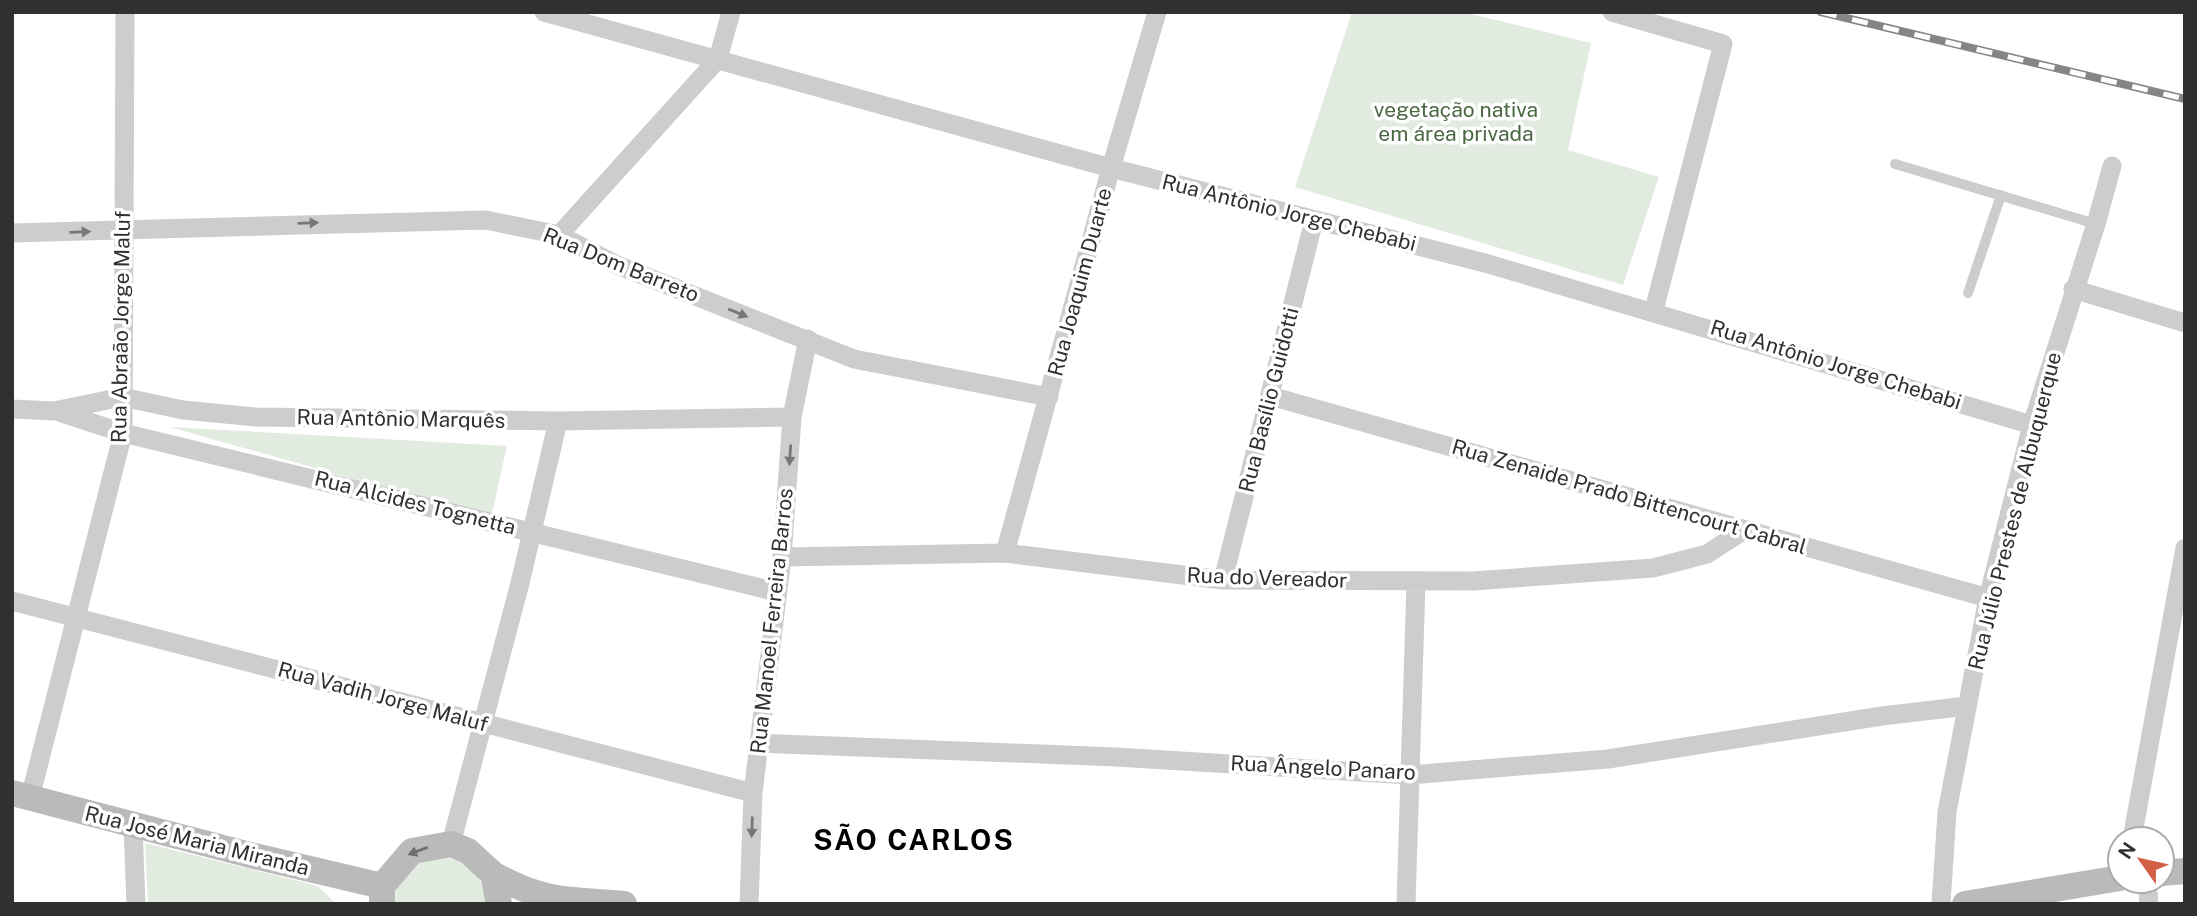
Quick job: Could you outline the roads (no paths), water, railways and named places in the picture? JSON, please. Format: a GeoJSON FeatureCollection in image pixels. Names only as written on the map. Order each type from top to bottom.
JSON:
{"type":"FeatureCollection","features":[{"type":"Feature","properties":{"kind":"main road","name":"Rua José Maria Miranda"},"geometry":{"type":"LineString","coordinates":[[21,795],[382,895]]}},
{"type":"Feature","properties":{"kind":"main road"},"geometry":{"type":"LineString","coordinates":[[382,895],[412,851],[451,844],[468,851],[493,874],[519,888],[549,898],[624,904]]}},
{"type":"Feature","properties":{"kind":"main road"},"geometry":{"type":"LineString","coordinates":[[493,874],[499,904]]}},
{"type":"Feature","properties":{"kind":"main road"},"geometry":{"type":"LineString","coordinates":[[1965,904],[2106,880]]}},
{"type":"Feature","properties":{"kind":"street","name":"Rua Abraão Jorge Maluf"},"geometry":{"type":"LineString","coordinates":[[21,795],[78,617],[123,433],[125,12]]}},
{"type":"Feature","properties":{"kind":"street","name":"Rua Antônio Jorge Chebabi"},"geometry":{"type":"LineString","coordinates":[[544,12],[1111,168],[1485,263],[1654,310],[2032,425]]}},
{"type":"Feature","properties":{"kind":"street"},"geometry":{"type":"LineString","coordinates":[[559,235],[718,59],[731,12]]}},
{"type":"Feature","properties":{"kind":"street","name":"Rua Joaquim Duarte"},"geometry":{"type":"LineString","coordinates":[[1005,553],[1157,12]]}},
{"type":"Feature","properties":{"kind":"street"},"geometry":{"type":"LineString","coordinates":[[1612,12],[1723,44],[1654,310]]}},
{"type":"Feature","properties":{"kind":"street","name":"Rua Júlio Prestes de Albuquerque"},"geometry":{"type":"LineString","coordinates":[[1941,904],[1947,812],[1988,598],[2032,425],[2112,166]]}},
{"type":"Feature","properties":{"kind":"street","name":"Rua Dom Barreto"},"geometry":{"type":"LineString","coordinates":[[12,233],[486,220],[559,235],[617,265],[854,359],[1049,397]]}},
{"type":"Feature","properties":{"kind":"street","name":"Rua Basílio Guidotti"},"geometry":{"type":"LineString","coordinates":[[1223,580],[1314,220]]}},
{"type":"Feature","properties":{"kind":"street"},"geometry":{"type":"LineString","coordinates":[[2073,289],[2185,324]]}},
{"type":"Feature","properties":{"kind":"street","name":"Rua Manoel Ferreira Barros"},"geometry":{"type":"LineString","coordinates":[[749,904],[753,793],[782,558],[792,417],[808,339]]}},
{"type":"Feature","properties":{"kind":"street","name":"Rua Zenaide Prado Bittencourt Cabral"},"geometry":{"type":"LineString","coordinates":[[1270,396],[1988,598]]}},
{"type":"Feature","properties":{"kind":"street","name":"Rua Antônio Marquês"},"geometry":{"type":"LineString","coordinates":[[12,409],[54,411],[122,397],[183,410],[256,416],[558,421],[792,417]]}},
{"type":"Feature","properties":{"kind":"street","name":"Rua Alcides Tognetta"},"geometry":{"type":"LineString","coordinates":[[54,411],[123,433],[777,592]]}},
{"type":"Feature","properties":{"kind":"street"},"geometry":{"type":"LineString","coordinates":[[451,844],[484,723],[558,421]]}},
{"type":"Feature","properties":{"kind":"street","name":"Rua do Vereador"},"geometry":{"type":"LineString","coordinates":[[782,558],[1005,553],[1223,580],[1416,583],[1653,568],[1707,554],[1744,530]]}},
{"type":"Feature","properties":{"kind":"street"},"geometry":{"type":"LineString","coordinates":[[2135,825],[2185,548]]}},
{"type":"Feature","properties":{"kind":"street"},"geometry":{"type":"LineString","coordinates":[[1406,904],[1416,583]]}},
{"type":"Feature","properties":{"kind":"street","name":"Rua Vadih Jorge Maluf"},"geometry":{"type":"LineString","coordinates":[[12,601],[753,793]]}},
{"type":"Feature","properties":{"kind":"street","name":"Rua Ângelo Panaro"},"geometry":{"type":"LineString","coordinates":[[758,743],[1116,757],[1409,775],[1608,759],[1882,716],[1967,706]]}},
{"type":"Feature","properties":{"kind":"street"},"geometry":{"type":"LineString","coordinates":[[133,826],[136,904]]}},
{"type":"Feature","properties":{"kind":"lane"},"geometry":{"type":"LineString","coordinates":[[1895,164],[2096,224]]}},
{"type":"Feature","properties":{"kind":"lane"},"geometry":{"type":"LineString","coordinates":[[1968,293],[2001,195]]}},
{"type":"Feature","properties":{"kind":"railway"},"geometry":{"type":"LineString","coordinates":[[1821,12],[2185,99]]}},
{"type":"Feature","properties":{"kind":"district","name":"SÃO CARLOS"},"geometry":{"type":"Point","coordinates":[914,840]}},
{"type":"Feature","properties":{"kind":"park label","name":"vegetação nativa em área privada"},"geometry":{"type":"Point","coordinates":[1456,122]}}]}
